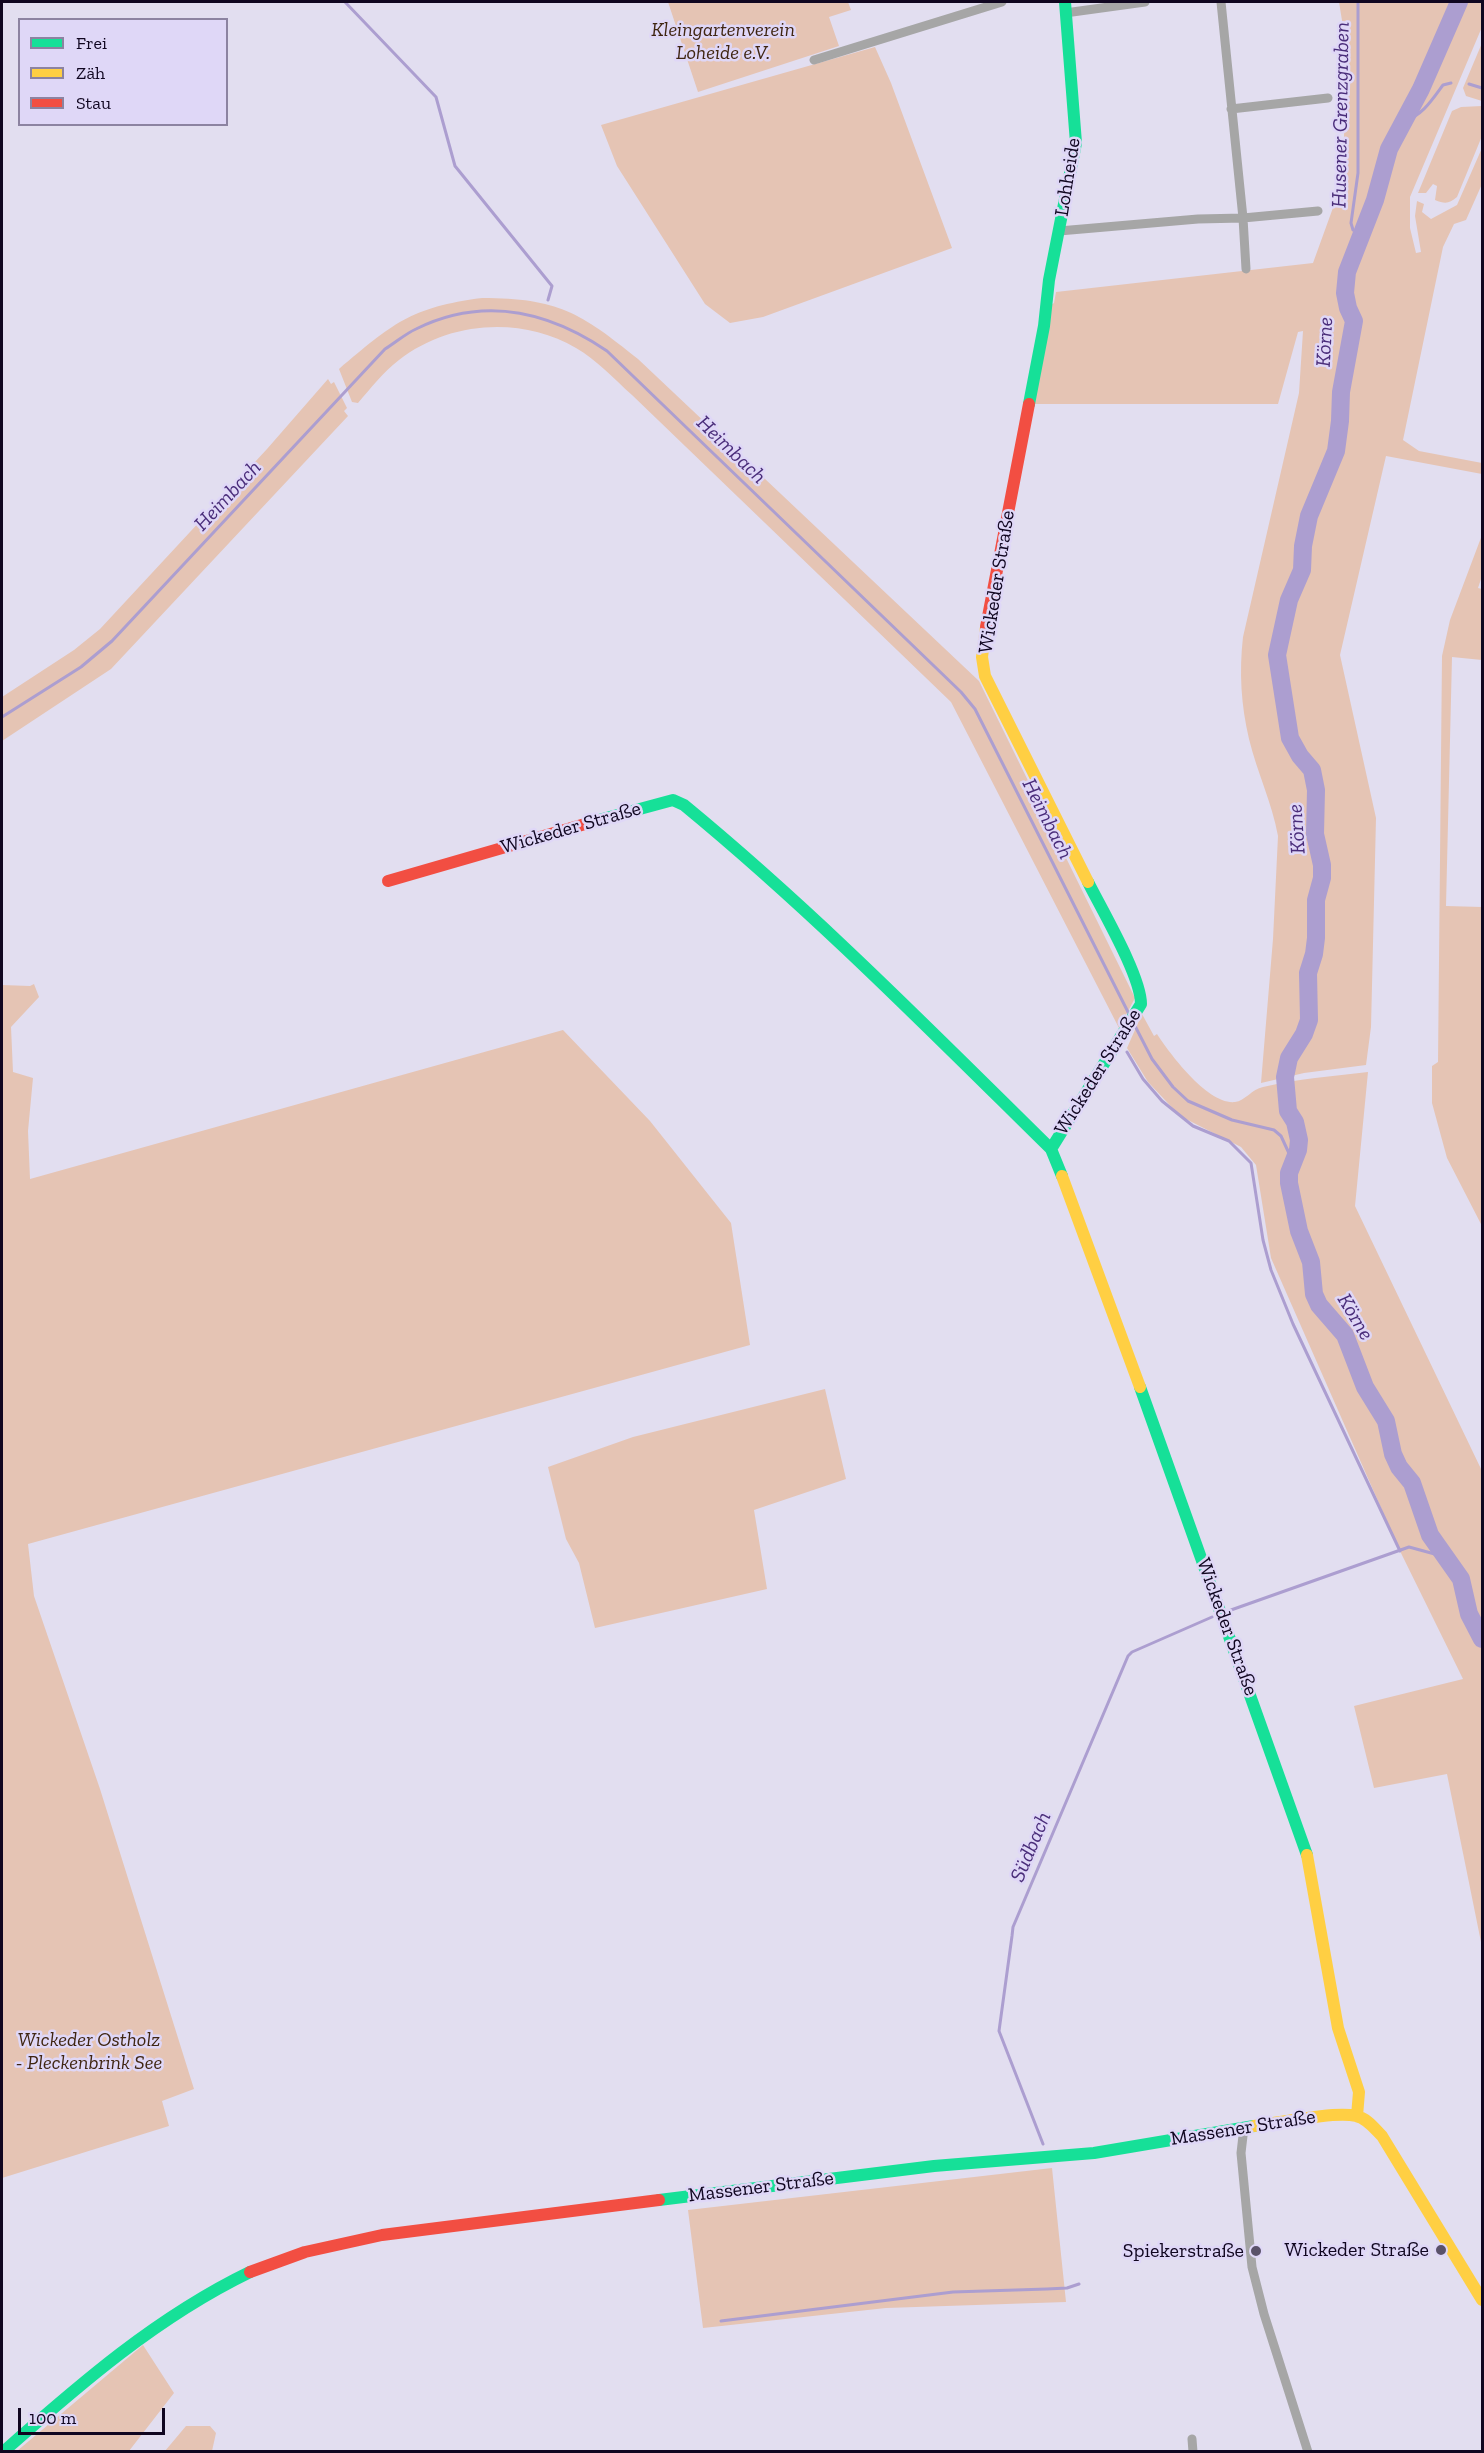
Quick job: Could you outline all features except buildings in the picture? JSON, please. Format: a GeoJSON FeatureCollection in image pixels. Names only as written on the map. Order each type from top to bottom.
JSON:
{"type":"FeatureCollection","features":[{"type":"Feature","properties":{"kind":"street"},"geometry":{"type":"LineString","coordinates":[[814,60],[1002,2]]}},
{"type":"Feature","properties":{"kind":"street"},"geometry":{"type":"LineString","coordinates":[[1065,7],[1145,2]]}},
{"type":"Feature","properties":{"kind":"street"},"geometry":{"type":"LineString","coordinates":[[1221,2],[1246,269]]}},
{"type":"Feature","properties":{"kind":"street","name":"Lohheide"},"geometry":{"type":"LineString","coordinates":[[1049,280],[1076,137],[1065,7]]}},
{"type":"Feature","properties":{"kind":"street"},"geometry":{"type":"LineString","coordinates":[[1231,109],[1328,98]]}},
{"type":"Feature","properties":{"kind":"street"},"geometry":{"type":"LineString","coordinates":[[1059,231],[1318,211]]}},
{"type":"Feature","properties":{"kind":"street","name":"Wickeder Straße"},"geometry":{"type":"LineString","coordinates":[[1049,280],[1044,326],[982,657],[985,675],[1130,967],[1141,994],[1139,1011],[1051,1149]]}},
{"type":"Feature","properties":{"kind":"street","name":"Wickeder Straße"},"geometry":{"type":"LineString","coordinates":[[388,881],[673,800],[684,805],[756,864],[829,931],[1051,1149],[1148,1405],[1305,1846],[1338,2028],[1359,2092],[1357,2116]]}},
{"type":"Feature","properties":{"kind":"street","name":"Massener Straße"},"geometry":{"type":"LineString","coordinates":[[3,2451],[139,2338],[189,2304],[249,2272],[286,2258],[335,2244],[402,2232],[934,2166],[1094,2153],[1244,2127],[1339,2115],[1357,2116]]}},
{"type":"Feature","properties":{"kind":"street"},"geometry":{"type":"LineString","coordinates":[[1357,2116],[1365,2120],[1382,2136],[1482,2300]]}},
{"type":"Feature","properties":{"kind":"street"},"geometry":{"type":"LineString","coordinates":[[1244,2127],[1241,2153],[1252,2267],[1264,2314],[1308,2451]]}},
{"type":"Feature","properties":{"kind":"street"},"geometry":{"type":"LineString","coordinates":[[1192,2439],[1193,2451]]}},
{"type":"Feature","properties":{"kind":"green space","name":"Kleingartenverein Loheide e.V."},"geometry":{"type":"Polygon","coordinates":[[[668,2],[848,2],[851,10],[829,17],[839,46],[698,92],[668,2]]]}},
{"type":"Feature","properties":{"kind":"green space"},"geometry":{"type":"Polygon","coordinates":[[[1339,2],[1482,2],[1482,27],[1410,197],[1410,228],[1416,253],[1421,252],[1415,216],[1417,201],[1424,204],[1422,212],[1431,219],[1457,205],[1482,148],[1482,184],[1466,220],[1454,224],[1443,247],[1403,440],[1419,451],[1482,463],[1482,474],[1386,456],[1340,655],[1376,818],[1371,1027],[1366,1065],[1304,1073],[1261,1083],[1273,939],[1278,836],[1246,726],[1241,676],[1242,650],[1243,637],[1299,393],[1303,331],[1298,332],[1278,404],[1033,404],[1051,305],[1054,303],[1056,292],[1313,263],[1334,205],[1344,138],[1345,39],[1339,2]]]}},
{"type":"Feature","properties":{"kind":"green space"},"geometry":{"type":"Polygon","coordinates":[[[1482,43],[1482,101],[1466,96],[1463,88],[1482,43]]]}},
{"type":"Feature","properties":{"kind":"green space"},"geometry":{"type":"Polygon","coordinates":[[[875,47],[891,83],[952,248],[763,317],[730,323],[705,304],[617,166],[601,125],[875,47]]]}},
{"type":"Feature","properties":{"kind":"green space"},"geometry":{"type":"Polygon","coordinates":[[[1482,106],[1482,136],[1457,197],[1447,203],[1435,200],[1437,186],[1433,184],[1426,193],[1418,193],[1452,111],[1461,107],[1482,106]]]}},
{"type":"Feature","properties":{"kind":"green space"},"geometry":{"type":"Polygon","coordinates":[[[482,298],[530,301],[550,305],[584,319],[618,343],[638,359],[979,681],[1135,998],[1119,1028],[951,702],[598,364],[576,348],[555,338],[509,327],[486,327],[440,337],[419,347],[399,360],[377,380],[358,403],[352,402],[339,369],[374,340],[404,320],[420,313],[437,307],[482,298]]]}},
{"type":"Feature","properties":{"kind":"green space"},"geometry":{"type":"Polygon","coordinates":[[[328,379],[331,384],[334,382],[347,408],[344,411],[348,416],[111,669],[2,741],[2,697],[74,650],[100,629],[267,449],[328,379]]]}},
{"type":"Feature","properties":{"kind":"green space"},"geometry":{"type":"Polygon","coordinates":[[[1482,535],[1482,576],[1478,588],[1482,589],[1482,660],[1452,657],[1446,906],[1482,907],[1482,1226],[1447,1158],[1432,1103],[1432,1066],[1438,1062],[1442,656],[1450,620],[1482,535]]]}},
{"type":"Feature","properties":{"kind":"green space","name":"Wickeder Ostholz - Pleckenbrink See"},"geometry":{"type":"Polygon","coordinates":[[[34,984],[39,997],[11,1027],[13,1072],[33,1078],[28,1131],[30,1179],[563,1030],[650,1121],[731,1223],[750,1345],[28,1544],[34,1596],[100,1789],[194,2089],[162,2101],[169,2126],[2,2178],[2,985],[30,986],[34,984]]]}},
{"type":"Feature","properties":{"kind":"green space"},"geometry":{"type":"Polygon","coordinates":[[[1142,1014],[1154,1036],[1157,1034],[1191,1077],[1224,1101],[1239,1101],[1259,1088],[1276,1084],[1368,1072],[1355,1206],[1482,1471],[1482,1947],[1447,1774],[1374,1788],[1354,1706],[1463,1679],[1400,1551],[1271,1258],[1256,1165],[1241,1147],[1180,1116],[1148,1082],[1127,1048],[1142,1014]]]}},
{"type":"Feature","properties":{"kind":"green space"},"geometry":{"type":"Polygon","coordinates":[[[825,1389],[846,1479],[754,1510],[767,1589],[595,1628],[579,1563],[566,1539],[548,1467],[633,1437],[825,1389]]]}},
{"type":"Feature","properties":{"kind":"green space"},"geometry":{"type":"Polygon","coordinates":[[[1052,2168],[1066,2302],[886,2308],[703,2328],[688,2210],[1052,2168]]]}},
{"type":"Feature","properties":{"kind":"green space"},"geometry":{"type":"Polygon","coordinates":[[[143,2345],[174,2393],[129,2451],[17,2451],[143,2345]]]}},
{"type":"Feature","properties":{"kind":"green space"},"geometry":{"type":"Polygon","coordinates":[[[186,2426],[210,2426],[216,2433],[212,2451],[165,2451],[186,2426]]]}},
{"type":"Feature","properties":{"kind":"waterway"},"geometry":{"type":"LineString","coordinates":[[345,2],[436,97],[455,166],[552,286],[548,300]]}},
{"type":"Feature","properties":{"kind":"waterway","name":"Husener Grenzgraben"},"geometry":{"type":"LineString","coordinates":[[1353,230],[1351,223],[1358,173],[1358,2]]}},
{"type":"Feature","properties":{"kind":"waterway","name":"Körne"},"geometry":{"type":"LineString","coordinates":[[1459,2],[1421,89],[1389,149],[1375,200],[1347,272],[1345,293],[1354,321],[1341,392],[1336,451],[1309,516],[1303,546],[1302,570],[1289,600],[1277,655],[1290,738],[1300,756],[1312,770],[1316,790],[1315,834],[1322,865],[1322,878],[1316,900],[1314,954],[1308,973],[1309,1020],[1304,1034],[1289,1058],[1285,1077],[1288,1111],[1295,1122],[1299,1140],[1298,1150],[1289,1173],[1289,1183],[1299,1231],[1311,1262],[1314,1294],[1319,1305],[1345,1335],[1365,1387],[1386,1421],[1393,1454],[1399,1467],[1412,1483],[1430,1535],[1461,1579],[1469,1614],[1482,1639]]}},
{"type":"Feature","properties":{"kind":"waterway"},"geometry":{"type":"LineString","coordinates":[[1404,121],[1416,115],[1431,102],[1443,85],[1451,83]]}},
{"type":"Feature","properties":{"kind":"waterway"},"geometry":{"type":"LineString","coordinates":[[1469,84],[1482,88]]}},
{"type":"Feature","properties":{"kind":"waterway","name":"Heimbach"},"geometry":{"type":"LineString","coordinates":[[2,717],[81,667],[112,641],[385,349],[416,329],[441,319],[466,313],[490,311],[538,318],[562,326],[607,351],[961,692],[975,709],[1129,1014]]}},
{"type":"Feature","properties":{"kind":"waterway","name":"Heimbach"},"geometry":{"type":"LineString","coordinates":[[1133,1022],[1152,1059],[1173,1087],[1188,1101],[1232,1120],[1274,1130],[1281,1136],[1293,1162]]}},
{"type":"Feature","properties":{"kind":"waterway"},"geometry":{"type":"LineString","coordinates":[[1127,1052],[1143,1079],[1162,1101],[1193,1126],[1229,1141],[1251,1163],[1263,1240],[1271,1270],[1293,1324],[1400,1551]]}},
{"type":"Feature","properties":{"kind":"waterway","name":"Südbach"},"geometry":{"type":"LineString","coordinates":[[1231,1610],[1409,1547],[1442,1556]]}},
{"type":"Feature","properties":{"kind":"waterway","name":"Südbach"},"geometry":{"type":"LineString","coordinates":[[1043,2144],[999,2031],[1013,1927],[1128,1656],[1132,1652],[1212,1617]]}},
{"type":"Feature","properties":{"kind":"waterway"},"geometry":{"type":"LineString","coordinates":[[721,2321],[953,2292],[1067,2288],[1079,2284]]}},
{"type":"Feature","properties":{"kind":"traffic: fast"},"geometry":{"type":"LineString","coordinates":[[1029,404],[1044,326],[1049,280],[1076,143],[1065,2]]}},
{"type":"Feature","properties":{"kind":"traffic: fast"},"geometry":{"type":"LineString","coordinates":[[599,820],[673,800],[684,805],[826,930],[1051,1149],[1062,1176]]}},
{"type":"Feature","properties":{"kind":"traffic: fast"},"geometry":{"type":"LineString","coordinates":[[1051,1149],[1141,1004],[1135,977],[1128,960],[1088,882]]}},
{"type":"Feature","properties":{"kind":"traffic: fast"},"geometry":{"type":"LineString","coordinates":[[1140,1387],[1307,1855]]}},
{"type":"Feature","properties":{"kind":"traffic: fast"},"geometry":{"type":"LineString","coordinates":[[659,2200],[934,2166],[1094,2153],[1254,2126]]}},
{"type":"Feature","properties":{"kind":"traffic: fast"},"geometry":{"type":"LineString","coordinates":[[3,2452],[120,2353],[183,2310],[250,2272]]}},
{"type":"Feature","properties":{"kind":"traffic: slow"},"geometry":{"type":"LineString","coordinates":[[986,627],[982,657],[985,676],[1088,882]]}},
{"type":"Feature","properties":{"kind":"traffic: slow"},"geometry":{"type":"LineString","coordinates":[[1062,1176],[1140,1387]]}},
{"type":"Feature","properties":{"kind":"traffic: slow"},"geometry":{"type":"LineString","coordinates":[[1307,1855],[1338,2028],[1359,2092],[1357,2116]]}},
{"type":"Feature","properties":{"kind":"traffic: slow"},"geometry":{"type":"LineString","coordinates":[[1254,2126],[1335,2115],[1356,2116],[1367,2121],[1382,2136],[1482,2300]]}},
{"type":"Feature","properties":{"kind":"traffic: jam"},"geometry":{"type":"LineString","coordinates":[[986,627],[1029,404]]}},
{"type":"Feature","properties":{"kind":"traffic: jam"},"geometry":{"type":"LineString","coordinates":[[388,881],[599,820]]}},
{"type":"Feature","properties":{"kind":"traffic: jam"},"geometry":{"type":"LineString","coordinates":[[250,2272],[305,2252],[382,2235],[659,2200]]}},
{"type":"Feature","properties":{"kind":"place","name":"Wickeder Straße"},"geometry":{"type":"Point","coordinates":[1441,2250]}},
{"type":"Feature","properties":{"kind":"place","name":"Spiekerstraße"},"geometry":{"type":"Point","coordinates":[1256,2251]}}]}
